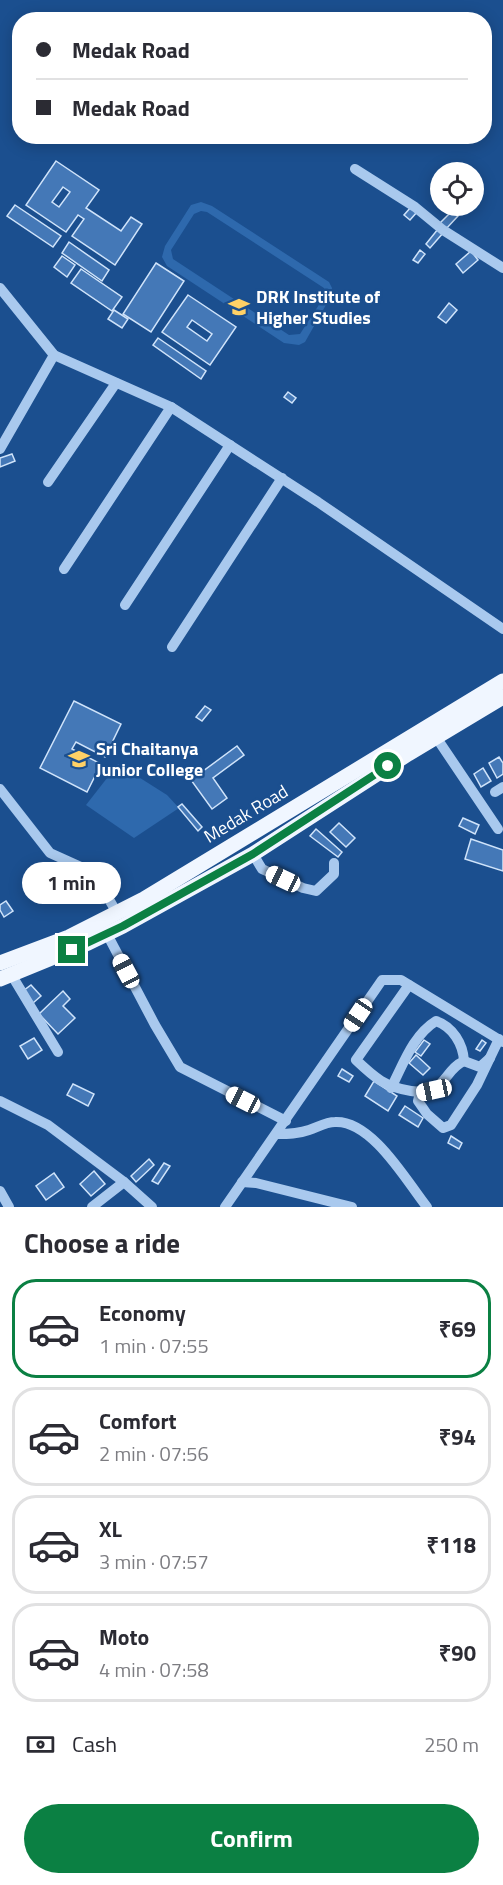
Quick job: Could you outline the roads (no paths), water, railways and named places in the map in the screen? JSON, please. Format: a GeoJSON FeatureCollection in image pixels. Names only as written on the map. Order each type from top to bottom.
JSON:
{"type":"FeatureCollection","features":[{"type":"Feature","properties":{"kind":"main road","name":"Medak Road"},"geometry":{"type":"LineString","coordinates":[[4,972],[154,893],[503,681]]}},
{"type":"Feature","properties":{"kind":"main road","name":"Medak Road"},"geometry":{"type":"LineString","coordinates":[[4,972],[107,934],[253,854],[436,737],[501,702]]}},
{"type":"Feature","properties":{"kind":"street"},"geometry":{"type":"LineString","coordinates":[[355,169],[503,268]]}},
{"type":"Feature","properties":{"kind":"street"},"geometry":{"type":"LineString","coordinates":[[0,288],[54,355],[171,407],[282,478],[503,629]]}},
{"type":"Feature","properties":{"kind":"street"},"geometry":{"type":"LineString","coordinates":[[0,449],[54,355]]}},
{"type":"Feature","properties":{"kind":"street"},"geometry":{"type":"LineString","coordinates":[[48,482],[116,383]]}},
{"type":"Feature","properties":{"kind":"street"},"geometry":{"type":"LineString","coordinates":[[64,569],[171,407]]}},
{"type":"Feature","properties":{"kind":"street"},"geometry":{"type":"LineString","coordinates":[[125,605],[230,445]]}},
{"type":"Feature","properties":{"kind":"street"},"geometry":{"type":"LineString","coordinates":[[172,647],[282,478]]}},
{"type":"Feature","properties":{"kind":"street"},"geometry":{"type":"LineString","coordinates":[[436,737],[498,829]]}},
{"type":"Feature","properties":{"kind":"street"},"geometry":{"type":"LineString","coordinates":[[0,789],[51,853],[81,867],[100,884],[117,913]]}},
{"type":"Feature","properties":{"kind":"street"},"geometry":{"type":"LineString","coordinates":[[253,854],[262,869],[303,888],[316,891],[334,874],[334,863]]}},
{"type":"Feature","properties":{"kind":"street"},"geometry":{"type":"LineString","coordinates":[[107,934],[180,1067],[286,1121]]}},
{"type":"Feature","properties":{"kind":"street"},"geometry":{"type":"LineString","coordinates":[[4,972],[58,1052]]}},
{"type":"Feature","properties":{"kind":"street"},"geometry":{"type":"LineString","coordinates":[[225,1207],[382,980],[401,980],[501,1041],[477,1085],[451,1125],[442,1128],[427,1114],[418,1101],[420,1093]]}},
{"type":"Feature","properties":{"kind":"street"},"geometry":{"type":"LineString","coordinates":[[410,985],[356,1060],[368,1071],[392,1088],[420,1093],[434,1090],[455,1065],[464,1061],[480,1067],[490,1058]]}},
{"type":"Feature","properties":{"kind":"street"},"geometry":{"type":"LineString","coordinates":[[392,1088],[413,1046],[428,1026],[436,1021],[452,1031],[464,1049],[464,1061]]}},
{"type":"Feature","properties":{"kind":"street"},"geometry":{"type":"LineString","coordinates":[[0,1101],[48,1125],[152,1207]]}},
{"type":"Feature","properties":{"kind":"street"},"geometry":{"type":"LineString","coordinates":[[277,1134],[298,1133],[329,1122],[348,1123],[375,1141],[384,1150],[427,1207]]}},
{"type":"Feature","properties":{"kind":"street"},"geometry":{"type":"LineString","coordinates":[[92,1207],[123,1182]]}},
{"type":"Feature","properties":{"kind":"street"},"geometry":{"type":"LineString","coordinates":[[242,1182],[256,1183],[352,1207]]}},
{"type":"Feature","properties":{"kind":"street"},"geometry":{"type":"LineString","coordinates":[[0,1191],[9,1207]]}},
{"type":"Feature","properties":{"kind":"place","name":"DRK Institute of Higher Studies"},"geometry":{"type":"Point","coordinates":[239,307]}},
{"type":"Feature","properties":{"kind":"place","name":"Sri Chaitanya Junior College"},"geometry":{"type":"Point","coordinates":[79,759]}}]}
